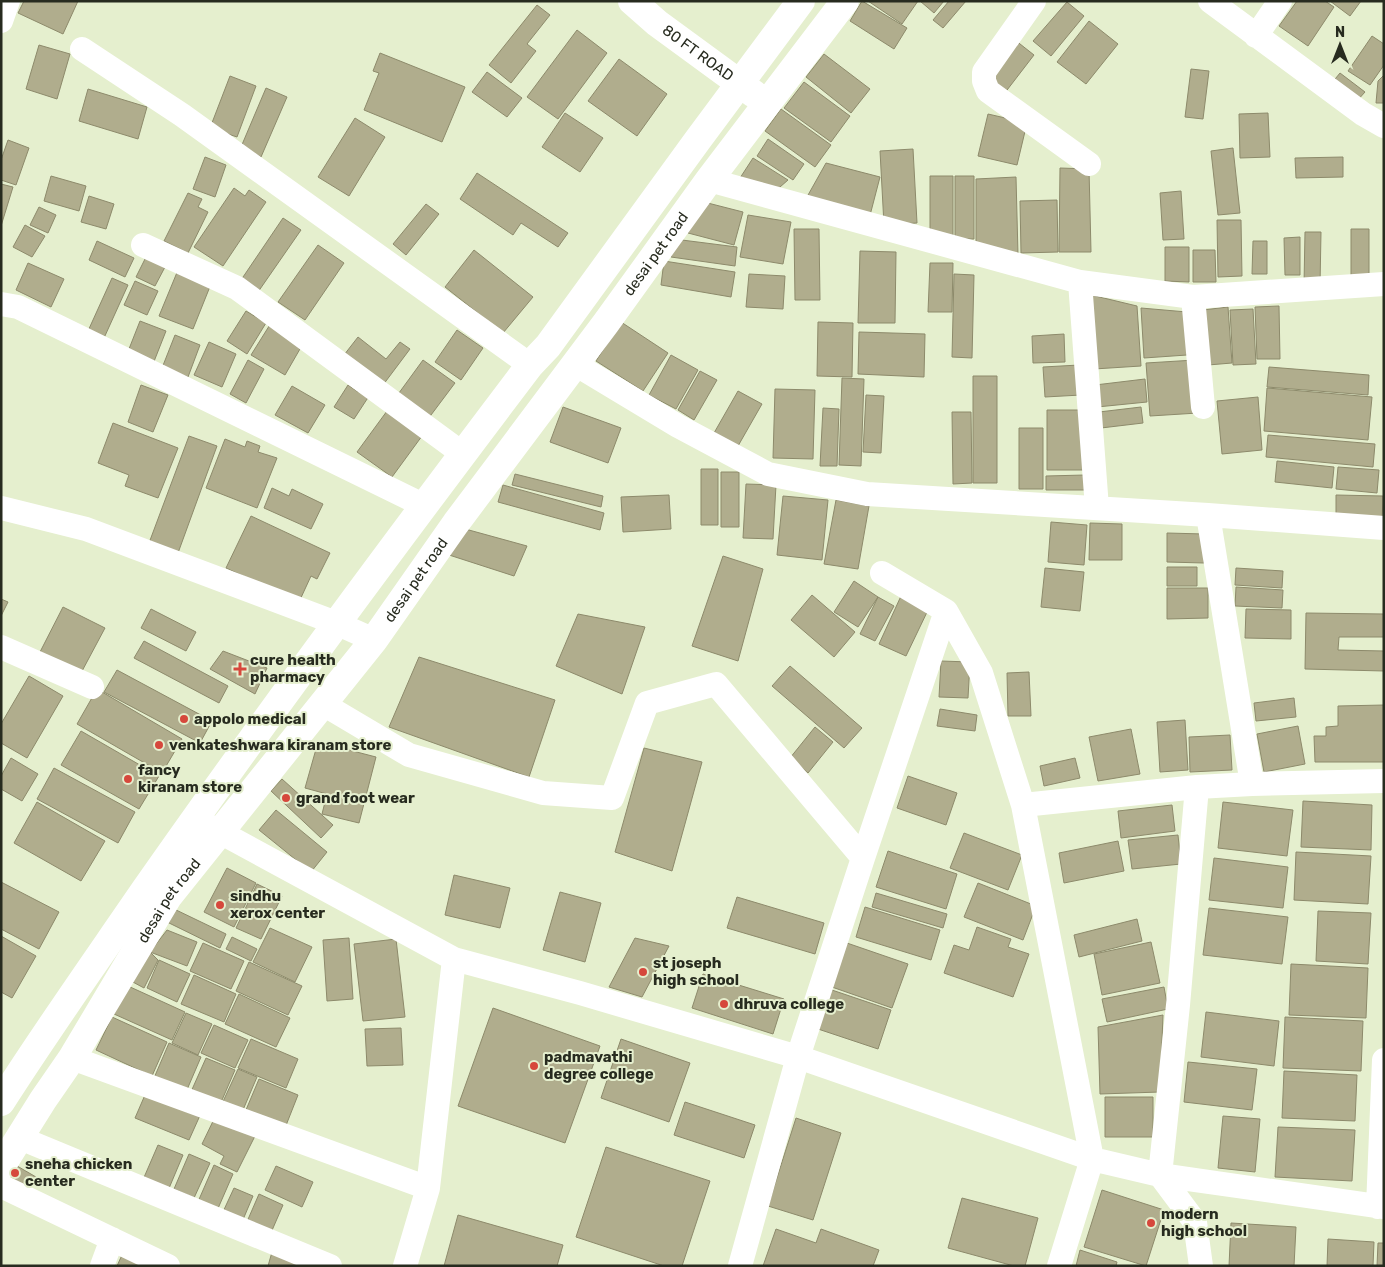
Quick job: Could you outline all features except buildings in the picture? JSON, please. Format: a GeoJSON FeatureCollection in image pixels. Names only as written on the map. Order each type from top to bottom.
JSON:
{"type":"FeatureCollection","features":[{"type":"Feature","properties":{"kind":"street"},"geometry":{"type":"LineString","coordinates":[[1,22],[8,1]]}},
{"type":"Feature","properties":{"kind":"street","name":"80 FT ROAD"},"geometry":{"type":"LineString","coordinates":[[632,1],[657,23],[766,103]]}},
{"type":"Feature","properties":{"kind":"street","name":"desai pet road"},"geometry":{"type":"LineString","coordinates":[[5,1088],[194,819],[336,623],[530,365],[548,346],[801,1]]}},
{"type":"Feature","properties":{"kind":"street","name":"desai pet road"},"geometry":{"type":"LineString","coordinates":[[1,1167],[72,1058],[168,897],[374,640],[456,523],[708,180],[845,1]]}},
{"type":"Feature","properties":{"kind":"street"},"geometry":{"type":"LineString","coordinates":[[1034,1],[984,72],[984,81],[988,91],[1089,164]]}},
{"type":"Feature","properties":{"kind":"street"},"geometry":{"type":"LineString","coordinates":[[1210,1],[1363,114],[1384,126]]}},
{"type":"Feature","properties":{"kind":"street"},"geometry":{"type":"LineString","coordinates":[[1256,36],[1280,1]]}},
{"type":"Feature","properties":{"kind":"street"},"geometry":{"type":"LineString","coordinates":[[82,49],[182,115],[530,365]]}},
{"type":"Feature","properties":{"kind":"street"},"geometry":{"type":"LineString","coordinates":[[708,180],[1080,282],[1193,297],[1384,284]]}},
{"type":"Feature","properties":{"kind":"street"},"geometry":{"type":"LineString","coordinates":[[143,245],[237,288],[463,454]]}},
{"type":"Feature","properties":{"kind":"street"},"geometry":{"type":"LineString","coordinates":[[1080,282],[1097,508]]}},
{"type":"Feature","properties":{"kind":"street"},"geometry":{"type":"LineString","coordinates":[[1193,297],[1202,406]]}},
{"type":"Feature","properties":{"kind":"street"},"geometry":{"type":"LineString","coordinates":[[1,304],[18,308],[425,506]]}},
{"type":"Feature","properties":{"kind":"street"},"geometry":{"type":"LineString","coordinates":[[574,364],[678,426],[768,474],[867,494],[1384,528]]}},
{"type":"Feature","properties":{"kind":"street"},"geometry":{"type":"LineString","coordinates":[[1,508],[86,529],[336,623],[374,640]]}},
{"type":"Feature","properties":{"kind":"street"},"geometry":{"type":"LineString","coordinates":[[1208,515],[1252,784]]}},
{"type":"Feature","properties":{"kind":"street"},"geometry":{"type":"LineString","coordinates":[[882,573],[946,611],[982,673],[1023,805],[1092,1159],[1059,1266]]}},
{"type":"Feature","properties":{"kind":"street"},"geometry":{"type":"LineString","coordinates":[[740,1266],[798,1057],[862,858],[946,611]]}},
{"type":"Feature","properties":{"kind":"street"},"geometry":{"type":"LineString","coordinates":[[1,647],[92,686]]}},
{"type":"Feature","properties":{"kind":"street"},"geometry":{"type":"LineString","coordinates":[[324,704],[409,755],[543,793],[612,798],[648,703],[716,684],[862,858]]}},
{"type":"Feature","properties":{"kind":"street"},"geometry":{"type":"LineString","coordinates":[[1023,805],[1252,784],[1384,781]]}},
{"type":"Feature","properties":{"kind":"street"},"geometry":{"type":"LineString","coordinates":[[1197,788],[1178,1005],[1160,1175],[1195,1222],[1201,1266]]}},
{"type":"Feature","properties":{"kind":"street"},"geometry":{"type":"LineString","coordinates":[[194,819],[220,831],[454,959],[580,993],[798,1057],[1092,1159],[1160,1175],[1381,1207],[1384,1060]]}},
{"type":"Feature","properties":{"kind":"street"},"geometry":{"type":"LineString","coordinates":[[405,1266],[428,1188],[454,959]]}},
{"type":"Feature","properties":{"kind":"street"},"geometry":{"type":"LineString","coordinates":[[72,1058],[428,1188]]}},
{"type":"Feature","properties":{"kind":"street"},"geometry":{"type":"LineString","coordinates":[[20,1138],[330,1266]]}},
{"type":"Feature","properties":{"kind":"street"},"geometry":{"type":"LineString","coordinates":[[1,1186],[168,1266]]}},
{"type":"Feature","properties":{"kind":"street"},"geometry":{"type":"LineString","coordinates":[[73,1220],[102,1266]]}},
{"type":"Feature","properties":{"kind":"place","name":"cure health pharmacy"},"geometry":{"type":"Point","coordinates":[240,669]}},
{"type":"Feature","properties":{"kind":"place","name":"appolo medical"},"geometry":{"type":"Point","coordinates":[184,719]}},
{"type":"Feature","properties":{"kind":"place","name":"venkateshwara kiranam store"},"geometry":{"type":"Point","coordinates":[159,745]}},
{"type":"Feature","properties":{"kind":"place","name":"fancy kiranam store"},"geometry":{"type":"Point","coordinates":[128,779]}},
{"type":"Feature","properties":{"kind":"place","name":"grand foot wear"},"geometry":{"type":"Point","coordinates":[286,798]}},
{"type":"Feature","properties":{"kind":"place","name":"sindhu xerox center"},"geometry":{"type":"Point","coordinates":[220,905]}},
{"type":"Feature","properties":{"kind":"place","name":"st joseph high school"},"geometry":{"type":"Point","coordinates":[643,972]}},
{"type":"Feature","properties":{"kind":"place","name":"dhruva college"},"geometry":{"type":"Point","coordinates":[724,1004]}},
{"type":"Feature","properties":{"kind":"place","name":"padmavathi degree college"},"geometry":{"type":"Point","coordinates":[534,1066]}},
{"type":"Feature","properties":{"kind":"place","name":"sneha chicken center"},"geometry":{"type":"Point","coordinates":[15,1173]}},
{"type":"Feature","properties":{"kind":"place","name":"modern high school"},"geometry":{"type":"Point","coordinates":[1151,1223]}}]}
